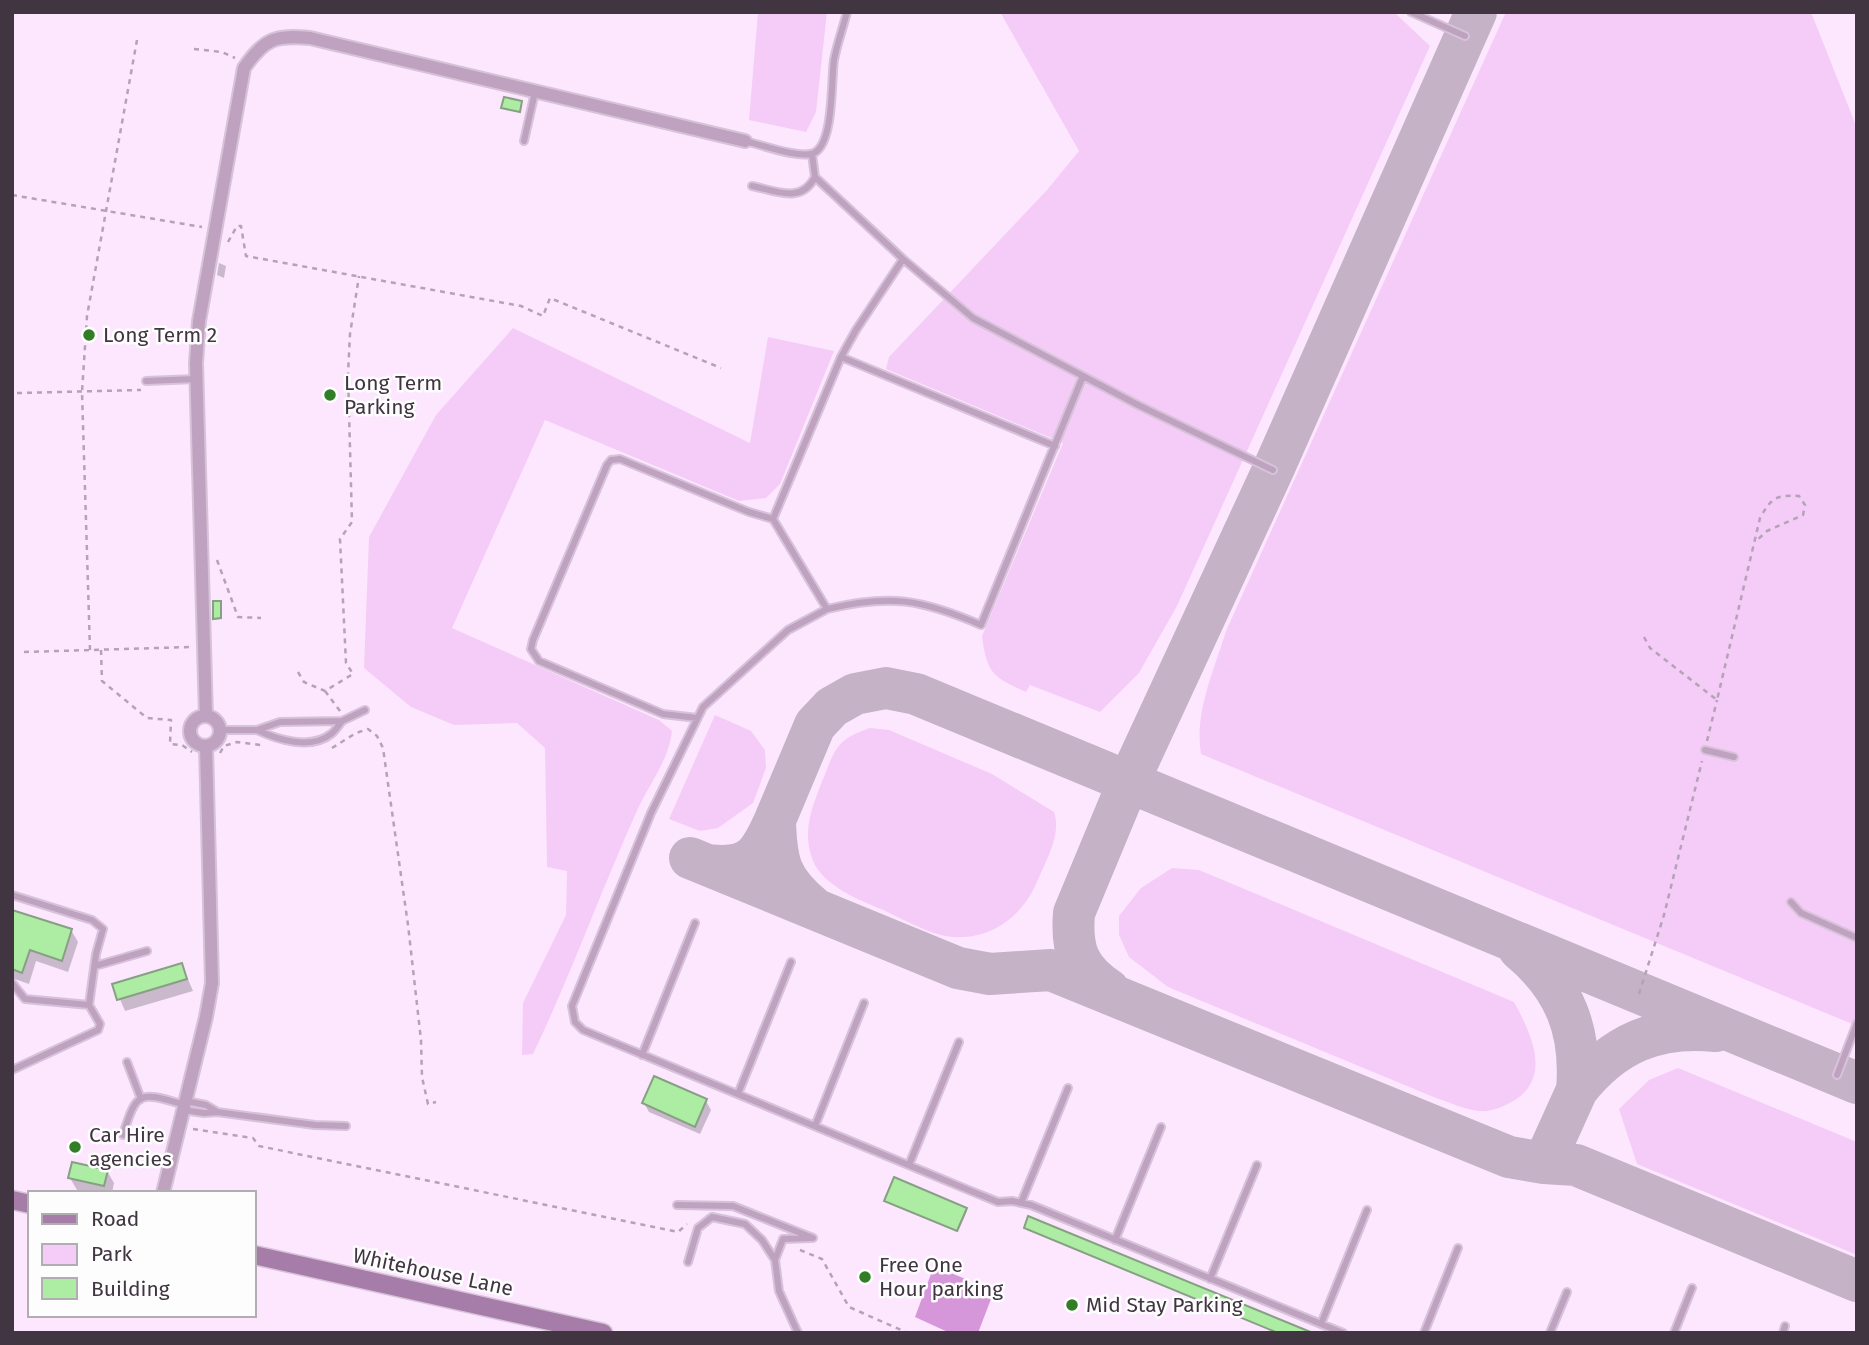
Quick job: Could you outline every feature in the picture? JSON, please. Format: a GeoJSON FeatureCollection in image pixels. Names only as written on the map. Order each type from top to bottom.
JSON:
{"type":"FeatureCollection","features":[{"type":"Feature","properties":{"kind":"street"},"geometry":{"type":"LineString","coordinates":[[206,716],[196,379],[199,321],[244,68],[257,50],[281,36],[310,38],[745,141]]}},
{"type":"Feature","properties":{"kind":"street"},"geometry":{"type":"LineString","coordinates":[[206,716],[217,723],[219,730],[216,740],[206,746]]}},
{"type":"Feature","properties":{"kind":"street"},"geometry":{"type":"LineString","coordinates":[[206,716],[194,720],[190,731],[195,742],[206,746]]}},
{"type":"Feature","properties":{"kind":"street"},"geometry":{"type":"LineString","coordinates":[[164,1191],[212,984],[206,746]]}},
{"type":"Feature","properties":{"kind":"street","name":"Whitehouse Lane"},"geometry":{"type":"LineString","coordinates":[[256,1255],[603,1333]]}},
{"type":"Feature","properties":{"kind":"lane"},"geometry":{"type":"LineString","coordinates":[[745,141],[798,154],[812,154],[821,148],[827,134],[834,58],[847,12]]}},
{"type":"Feature","properties":{"kind":"lane"},"geometry":{"type":"LineString","coordinates":[[1411,12],[1465,36]]}},
{"type":"Feature","properties":{"kind":"lane"},"geometry":{"type":"LineString","coordinates":[[524,141],[534,92]]}},
{"type":"Feature","properties":{"kind":"lane"},"geometry":{"type":"LineString","coordinates":[[752,186],[796,195],[809,188],[815,177],[812,154]]}},
{"type":"Feature","properties":{"kind":"lane"},"geometry":{"type":"LineString","coordinates":[[815,177],[973,318],[1273,470]]}},
{"type":"Feature","properties":{"kind":"lane"},"geometry":{"type":"LineString","coordinates":[[773,519],[841,357],[904,259]]}},
{"type":"Feature","properties":{"kind":"lane"},"geometry":{"type":"LineString","coordinates":[[841,357],[1055,446]]}},
{"type":"Feature","properties":{"kind":"lane"},"geometry":{"type":"LineString","coordinates":[[1083,376],[981,625],[934,607],[892,599],[827,609],[788,630],[703,707],[651,813],[572,1006],[575,1022],[583,1030],[998,1202],[1021,1203],[1343,1333]]}},
{"type":"Feature","properties":{"kind":"lane"},"geometry":{"type":"LineString","coordinates":[[146,381],[196,379]]}},
{"type":"Feature","properties":{"kind":"lane"},"geometry":{"type":"LineString","coordinates":[[697,718],[663,714],[539,661],[531,649],[611,460],[620,459],[749,512],[773,519],[827,609]]}},
{"type":"Feature","properties":{"kind":"lane"},"geometry":{"type":"LineString","coordinates":[[257,730],[276,739],[307,743],[330,735],[342,721],[365,710]]}},
{"type":"Feature","properties":{"kind":"lane"},"geometry":{"type":"LineString","coordinates":[[219,730],[257,730],[280,722],[342,721]]}},
{"type":"Feature","properties":{"kind":"lane"},"geometry":{"type":"LineString","coordinates":[[1705,750],[1734,757]]}},
{"type":"Feature","properties":{"kind":"lane"},"geometry":{"type":"LineString","coordinates":[[12,895],[99,924],[103,929],[96,954],[89,1005],[100,1024],[97,1030],[12,1070]]}},
{"type":"Feature","properties":{"kind":"lane"},"geometry":{"type":"LineString","coordinates":[[1791,902],[1801,913],[1857,938]]}},
{"type":"Feature","properties":{"kind":"lane"},"geometry":{"type":"LineString","coordinates":[[642,1055],[695,923]]}},
{"type":"Feature","properties":{"kind":"lane"},"geometry":{"type":"LineString","coordinates":[[95,966],[146,951]]}},
{"type":"Feature","properties":{"kind":"lane"},"geometry":{"type":"LineString","coordinates":[[738,1094],[791,962]]}},
{"type":"Feature","properties":{"kind":"lane"},"geometry":{"type":"LineString","coordinates":[[12,983],[25,999],[89,1005]]}},
{"type":"Feature","properties":{"kind":"lane"},"geometry":{"type":"LineString","coordinates":[[815,1126],[864,1003]]}},
{"type":"Feature","properties":{"kind":"lane"},"geometry":{"type":"LineString","coordinates":[[1837,1074],[1857,1023]]}},
{"type":"Feature","properties":{"kind":"lane"},"geometry":{"type":"LineString","coordinates":[[909,1165],[959,1042]]}},
{"type":"Feature","properties":{"kind":"lane"},"geometry":{"type":"LineString","coordinates":[[127,1062],[141,1099]]}},
{"type":"Feature","properties":{"kind":"lane"},"geometry":{"type":"LineString","coordinates":[[1021,1203],[1068,1088]]}},
{"type":"Feature","properties":{"kind":"lane"},"geometry":{"type":"LineString","coordinates":[[123,1135],[132,1107],[141,1099],[155,1097],[204,1113],[218,1112],[315,1125],[346,1126]]}},
{"type":"Feature","properties":{"kind":"lane"},"geometry":{"type":"LineString","coordinates":[[1115,1240],[1161,1127]]}},
{"type":"Feature","properties":{"kind":"lane"},"geometry":{"type":"LineString","coordinates":[[1210,1279],[1257,1165]]}},
{"type":"Feature","properties":{"kind":"lane"},"geometry":{"type":"LineString","coordinates":[[677,1205],[733,1206],[813,1238],[783,1239],[775,1260]]}},
{"type":"Feature","properties":{"kind":"lane"},"geometry":{"type":"LineString","coordinates":[[1321,1324],[1367,1210]]}},
{"type":"Feature","properties":{"kind":"lane"},"geometry":{"type":"LineString","coordinates":[[688,1262],[698,1228],[712,1217],[745,1224],[762,1240],[775,1260],[779,1291],[798,1333]]}},
{"type":"Feature","properties":{"kind":"lane"},"geometry":{"type":"LineString","coordinates":[[1424,1333],[1458,1248]]}},
{"type":"Feature","properties":{"kind":"lane"},"geometry":{"type":"LineString","coordinates":[[1674,1333],[1692,1288]]}},
{"type":"Feature","properties":{"kind":"lane"},"geometry":{"type":"LineString","coordinates":[[1550,1333],[1567,1292]]}},
{"type":"Feature","properties":{"kind":"path"},"geometry":{"type":"LineString","coordinates":[[90,650],[82,391],[87,316],[137,40]]}},
{"type":"Feature","properties":{"kind":"path"},"geometry":{"type":"LineString","coordinates":[[194,50],[222,52],[247,64]]}},
{"type":"Feature","properties":{"kind":"path"},"geometry":{"type":"LineString","coordinates":[[12,195],[215,229]]}},
{"type":"Feature","properties":{"kind":"path"},"geometry":{"type":"LineString","coordinates":[[227,243],[237,226],[241,226],[246,256],[521,306],[543,316],[550,298],[721,368]]}},
{"type":"Feature","properties":{"kind":"path"},"geometry":{"type":"LineString","coordinates":[[298,673],[304,682],[325,691],[353,674],[346,663],[340,540],[352,522],[349,360],[359,276]]}},
{"type":"Feature","properties":{"kind":"path"},"geometry":{"type":"LineString","coordinates":[[16,393],[147,390]]}},
{"type":"Feature","properties":{"kind":"path"},"geometry":{"type":"LineString","coordinates":[[1639,994],[1664,915],[1760,518],[1769,502],[1781,495],[1799,496],[1805,505],[1802,515],[1768,531],[1755,542]]}},
{"type":"Feature","properties":{"kind":"path"},"geometry":{"type":"LineString","coordinates":[[201,548],[212,548],[238,617],[261,618]]}},
{"type":"Feature","properties":{"kind":"path"},"geometry":{"type":"LineString","coordinates":[[1644,637],[1650,648],[1717,700]]}},
{"type":"Feature","properties":{"kind":"path"},"geometry":{"type":"LineString","coordinates":[[24,652],[204,646]]}},
{"type":"Feature","properties":{"kind":"path"},"geometry":{"type":"LineString","coordinates":[[102,649],[102,681],[147,718],[171,720],[170,744],[183,745],[192,751],[195,761]]}},
{"type":"Feature","properties":{"kind":"path"},"geometry":{"type":"LineString","coordinates":[[323,752],[368,729],[377,736],[383,748],[408,925],[421,1040],[422,1077],[428,1104],[436,1102]]}},
{"type":"Feature","properties":{"kind":"path"},"geometry":{"type":"LineString","coordinates":[[219,755],[224,746],[237,743],[262,746]]}},
{"type":"Feature","properties":{"kind":"path"},"geometry":{"type":"LineString","coordinates":[[179,1126],[253,1138],[259,1146],[678,1232],[694,1218]]}},
{"type":"Feature","properties":{"kind":"path"},"geometry":{"type":"LineString","coordinates":[[781,1243],[822,1259],[849,1307],[908,1333]]}},
{"type":"Feature","properties":{"kind":"green space"},"geometry":{"type":"Polygon","coordinates":[[[758,12],[827,12],[816,112],[806,132],[749,120],[758,12]]]}},
{"type":"Feature","properties":{"kind":"green space"},"geometry":{"type":"Polygon","coordinates":[[[1000,12],[1394,12],[1430,46],[1177,606],[1139,673],[1100,712],[1030,685],[1026,692],[999,678],[993,673],[986,659],[982,636],[1063,443],[886,369],[889,357],[1047,190],[1079,151],[1000,12]]]}},
{"type":"Feature","properties":{"kind":"green space"},"geometry":{"type":"Polygon","coordinates":[[[1506,12],[1811,12],[1857,128],[1857,1026],[1201,754],[1200,723],[1203,707],[1226,631],[1506,12]]]}},
{"type":"Feature","properties":{"kind":"green space"},"geometry":{"type":"Polygon","coordinates":[[[513,328],[750,443],[768,337],[834,351],[780,484],[766,498],[739,501],[545,420],[452,628],[659,720],[672,731],[667,753],[636,813],[547,1024],[533,1054],[522,1055],[523,1003],[566,915],[567,871],[547,867],[545,748],[517,723],[454,725],[411,707],[364,668],[369,537],[436,415],[513,328]]]}},
{"type":"Feature","properties":{"kind":"green space"},"geometry":{"type":"Polygon","coordinates":[[[715,715],[751,731],[765,750],[766,768],[753,803],[718,828],[700,831],[669,819],[715,715]]]}},
{"type":"Feature","properties":{"kind":"green space"},"geometry":{"type":"Polygon","coordinates":[[[870,728],[889,730],[992,774],[1054,812],[1055,838],[1037,882],[1022,907],[1001,926],[975,936],[938,934],[852,896],[818,870],[808,841],[811,812],[817,794],[837,748],[849,737],[870,728]]]}},
{"type":"Feature","properties":{"kind":"green space"},"geometry":{"type":"Polygon","coordinates":[[[1172,868],[1199,870],[1514,1002],[1532,1040],[1535,1054],[1533,1079],[1515,1100],[1484,1111],[1468,1109],[1168,987],[1129,957],[1119,935],[1119,916],[1141,888],[1172,868]]]}},
{"type":"Feature","properties":{"kind":"green space"},"geometry":{"type":"Polygon","coordinates":[[[1678,1068],[1857,1142],[1857,1255],[1637,1164],[1619,1109],[1649,1080],[1678,1068]]]}},
{"type":"Feature","properties":{"kind":"shaded area"},"geometry":{"type":"Polygon","coordinates":[[[934,1266],[968,1280],[971,1285],[969,1290],[991,1299],[978,1333],[950,1333],[915,1317],[934,1266]]]}},
{"type":"Feature","properties":{"kind":"building"},"geometry":{"type":"Polygon","coordinates":[[[504,97],[522,101],[520,112],[501,108],[504,97]]]}},
{"type":"Feature","properties":{"kind":"building"},"geometry":{"type":"Polygon","coordinates":[[[213,601],[221,601],[221,618],[213,619],[213,601]]]}},
{"type":"Feature","properties":{"kind":"building"},"geometry":{"type":"Polygon","coordinates":[[[12,910],[72,929],[62,961],[30,950],[22,973],[12,969],[12,910]]]}},
{"type":"Feature","properties":{"kind":"building"},"geometry":{"type":"Polygon","coordinates":[[[182,963],[187,979],[117,1000],[112,984],[182,963]]]}},
{"type":"Feature","properties":{"kind":"building"},"geometry":{"type":"Polygon","coordinates":[[[654,1076],[707,1099],[695,1127],[642,1103],[654,1076]]]}},
{"type":"Feature","properties":{"kind":"building"},"geometry":{"type":"Polygon","coordinates":[[[72,1162],[108,1170],[104,1186],[68,1178],[72,1162]]]}},
{"type":"Feature","properties":{"kind":"building"},"geometry":{"type":"Polygon","coordinates":[[[894,1177],[967,1208],[957,1231],[884,1201],[894,1177]]]}},
{"type":"Feature","properties":{"kind":"building"},"geometry":{"type":"Polygon","coordinates":[[[1028,1216],[1313,1333],[1278,1333],[1024,1228],[1028,1216]]]}},
{"type":"Feature","properties":{"kind":"taxiway"},"geometry":{"type":"LineString","coordinates":[[1109,990],[1090,974],[1079,958],[1074,938],[1074,913],[1128,783],[1273,470],[1476,12]]}},
{"type":"Feature","properties":{"kind":"taxiway"},"geometry":{"type":"LineString","coordinates":[[775,820],[815,725],[832,707],[855,694],[886,688],[916,694],[1857,1083]]}},
{"type":"Feature","properties":{"kind":"taxiway"},"geometry":{"type":"LineString","coordinates":[[709,865],[734,865],[751,858],[764,843],[775,820],[782,869],[793,888],[813,907]]}},
{"type":"Feature","properties":{"kind":"taxiway"},"geometry":{"type":"LineString","coordinates":[[690,858],[958,968],[990,974],[1051,970],[1509,1157],[1576,1165],[1857,1281]]}},
{"type":"Feature","properties":{"kind":"taxiway"},"geometry":{"type":"LineString","coordinates":[[1519,949],[1548,979],[1567,1012],[1577,1048],[1577,1090],[1606,1060],[1638,1041],[1675,1031],[1716,1031]]}},
{"type":"Feature","properties":{"kind":"taxiway"},"geometry":{"type":"LineString","coordinates":[[1544,1163],[1577,1090]]}},
{"type":"Feature","properties":{"kind":"place","name":"Long Term 2"},"geometry":{"type":"Point","coordinates":[89,335]}},
{"type":"Feature","properties":{"kind":"place","name":"Long Term Parking"},"geometry":{"type":"Point","coordinates":[330,395]}},
{"type":"Feature","properties":{"kind":"place","name":"Car Hire agencies"},"geometry":{"type":"Point","coordinates":[75,1147]}},
{"type":"Feature","properties":{"kind":"place","name":"Free One Hour parking"},"geometry":{"type":"Point","coordinates":[865,1277]}},
{"type":"Feature","properties":{"kind":"place","name":"Mid Stay Parking"},"geometry":{"type":"Point","coordinates":[1072,1305]}}]}
